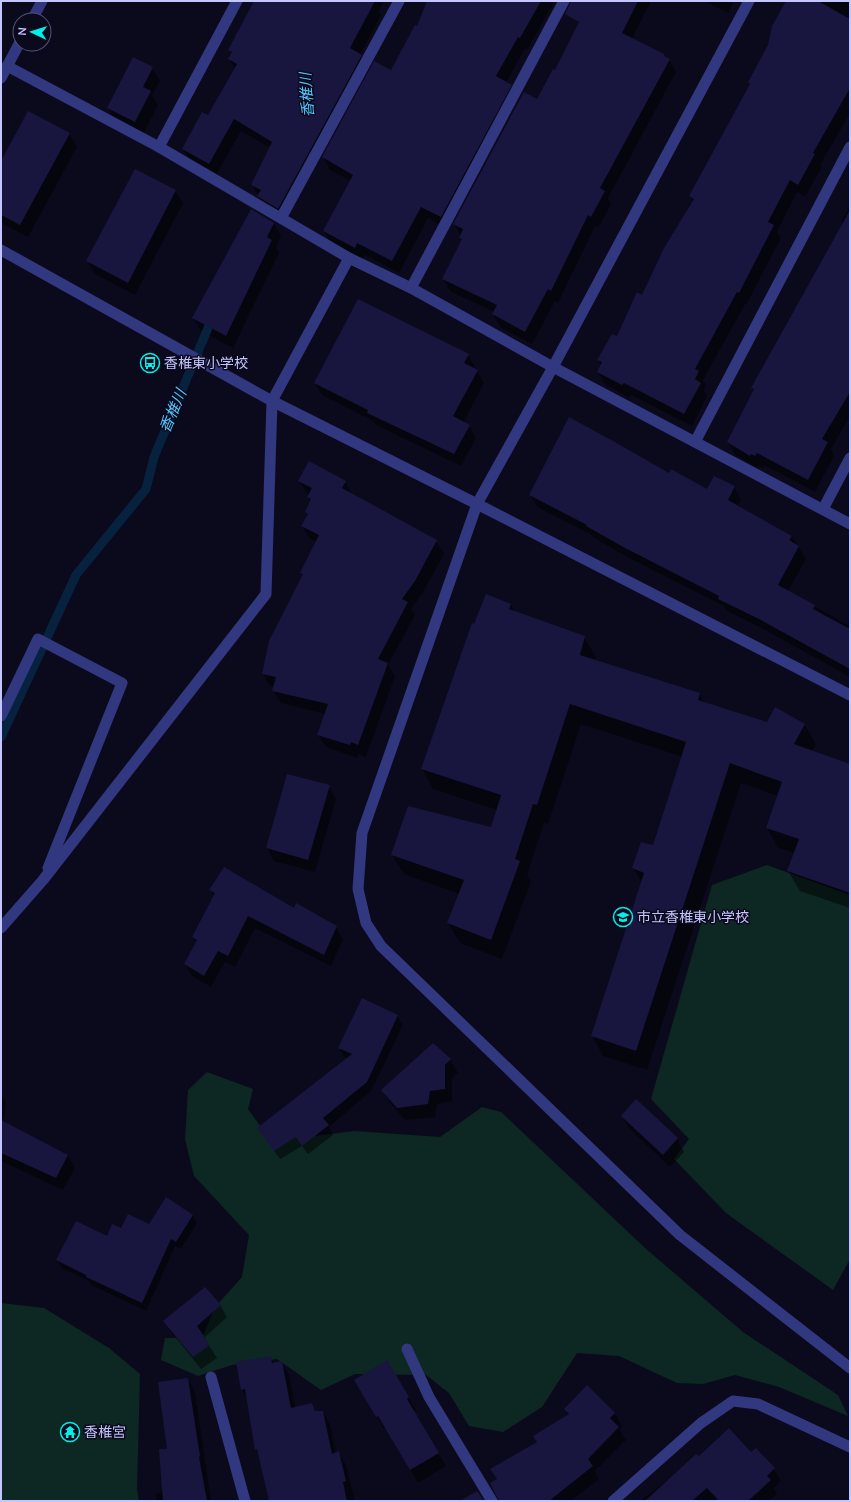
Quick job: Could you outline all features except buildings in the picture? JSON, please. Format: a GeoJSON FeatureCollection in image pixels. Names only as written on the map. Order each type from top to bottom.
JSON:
{"type":"FeatureCollection","features":[{"type":"Feature","properties":{"kind":"street"},"geometry":{"type":"LineString","coordinates":[[36,12],[42,1]]}},
{"type":"Feature","properties":{"kind":"street"},"geometry":{"type":"LineString","coordinates":[[159,147],[237,1]]}},
{"type":"Feature","properties":{"kind":"street"},"geometry":{"type":"LineString","coordinates":[[281,218],[399,1]]}},
{"type":"Feature","properties":{"kind":"street"},"geometry":{"type":"LineString","coordinates":[[411,288],[564,1]]}},
{"type":"Feature","properties":{"kind":"street"},"geometry":{"type":"LineString","coordinates":[[749,1],[553,367],[477,504],[362,833],[358,889],[366,923],[381,946],[680,1235],[850,1368]]}},
{"type":"Feature","properties":{"kind":"street"},"geometry":{"type":"LineString","coordinates":[[1,78],[15,52]]}},
{"type":"Feature","properties":{"kind":"street"},"geometry":{"type":"LineString","coordinates":[[7,66],[159,147],[349,258],[411,288],[553,367],[850,524]]}},
{"type":"Feature","properties":{"kind":"street"},"geometry":{"type":"LineString","coordinates":[[695,442],[850,147]]}},
{"type":"Feature","properties":{"kind":"street"},"geometry":{"type":"LineString","coordinates":[[1,250],[272,401],[850,695]]}},
{"type":"Feature","properties":{"kind":"street"},"geometry":{"type":"LineString","coordinates":[[1,928],[43,880],[266,594],[272,401],[349,258]]}},
{"type":"Feature","properties":{"kind":"street"},"geometry":{"type":"LineString","coordinates":[[823,509],[850,458]]}},
{"type":"Feature","properties":{"kind":"street"},"geometry":{"type":"LineString","coordinates":[[1,715],[38,639],[122,683],[43,880]]}},
{"type":"Feature","properties":{"kind":"street"},"geometry":{"type":"LineString","coordinates":[[408,1349],[429,1397],[492,1501]]}},
{"type":"Feature","properties":{"kind":"street"},"geometry":{"type":"LineString","coordinates":[[211,1377],[244,1501]]}},
{"type":"Feature","properties":{"kind":"street"},"geometry":{"type":"LineString","coordinates":[[613,1501],[701,1423],[732,1401],[758,1404],[850,1447]]}},
{"type":"Feature","properties":{"kind":"green space"},"geometry":{"type":"Polygon","coordinates":[[[767,865],[850,895],[850,1259],[833,1290],[726,1213],[674,1159],[689,1139],[651,1099],[712,885],[767,865]]]}},
{"type":"Feature","properties":{"kind":"green space"},"geometry":{"type":"Polygon","coordinates":[[[207,1072],[253,1089],[248,1109],[263,1130],[308,1137],[354,1131],[440,1137],[482,1107],[501,1112],[645,1248],[743,1332],[838,1395],[848,1416],[779,1387],[735,1375],[703,1384],[677,1383],[619,1356],[577,1353],[542,1407],[503,1432],[469,1426],[449,1393],[426,1375],[355,1374],[321,1390],[277,1359],[232,1365],[198,1376],[161,1360],[165,1338],[202,1338],[215,1307],[242,1277],[249,1235],[194,1176],[185,1139],[188,1090],[207,1072]]]}},
{"type":"Feature","properties":{"kind":"green space","name":"香椎宮"},"geometry":{"type":"Polygon","coordinates":[[[1,1303],[44,1308],[109,1348],[140,1374],[137,1490],[139,1501],[1,1501],[1,1303]]]}},
{"type":"Feature","properties":{"kind":"waterway","name":"香椎川"},"geometry":{"type":"LineString","coordinates":[[1,737],[76,575],[146,489],[154,457],[213,316]]}},
{"type":"Feature","properties":{"kind":"place","name":"香椎東小学校"},"geometry":{"type":"Point","coordinates":[150,363]}},
{"type":"Feature","properties":{"kind":"place","name":"市立香椎東小学校"},"geometry":{"type":"Point","coordinates":[623,917]}},
{"type":"Feature","properties":{"kind":"place","name":"香椎宮"},"geometry":{"type":"Point","coordinates":[70,1432]}}]}
